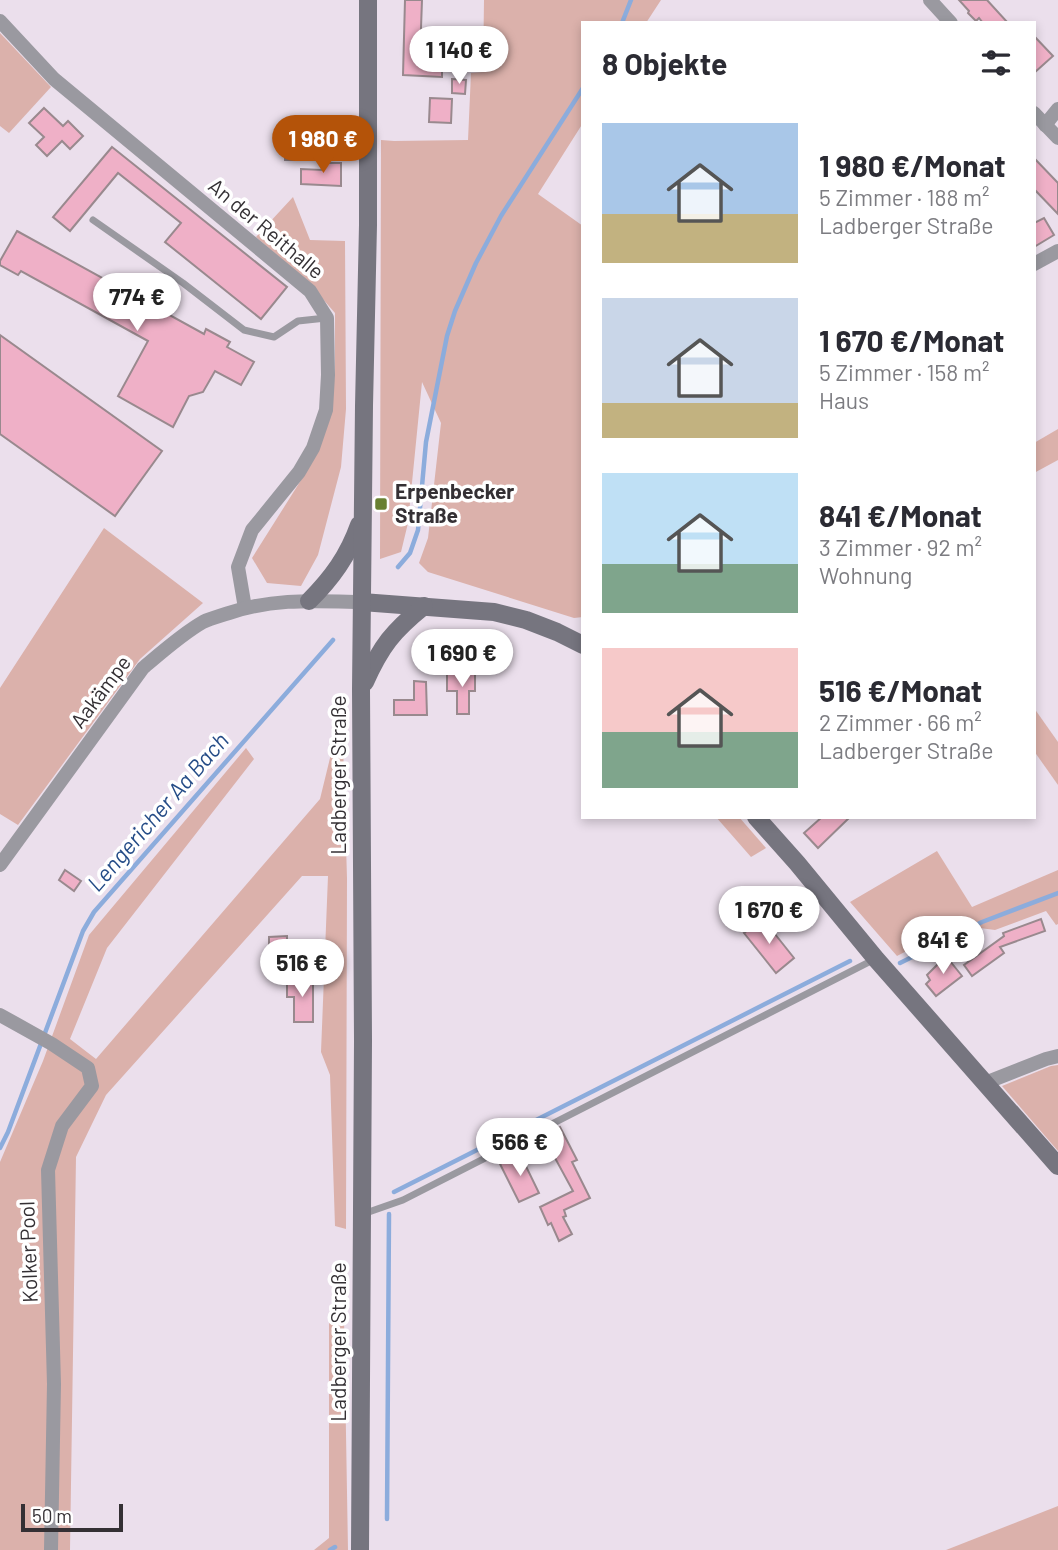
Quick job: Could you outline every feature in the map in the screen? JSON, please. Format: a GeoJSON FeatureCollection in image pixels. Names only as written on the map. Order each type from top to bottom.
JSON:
{"type":"FeatureCollection","features":[{"type":"Feature","properties":{"kind":"main road","name":"Ladberger Straße"},"geometry":{"type":"LineString","coordinates":[[360,1550],[363,1041],[361,689],[369,0]]}},
{"type":"Feature","properties":{"kind":"main road"},"geometry":{"type":"LineString","coordinates":[[309,601],[338,568],[351,546],[363,516]]}},
{"type":"Feature","properties":{"kind":"main road"},"geometry":{"type":"LineString","coordinates":[[362,602],[494,612],[557,632],[581,644]]}},
{"type":"Feature","properties":{"kind":"main road"},"geometry":{"type":"LineString","coordinates":[[361,689],[383,646],[400,626],[424,606]]}},
{"type":"Feature","properties":{"kind":"main road"},"geometry":{"type":"LineString","coordinates":[[757,819],[1058,1166]]}},
{"type":"Feature","properties":{"kind":"street"},"geometry":{"type":"LineString","coordinates":[[930,0],[949,21]]}},
{"type":"Feature","properties":{"kind":"street","name":"An der Reithalle"},"geometry":{"type":"LineString","coordinates":[[0,21],[54,79],[310,291],[327,318]]}},
{"type":"Feature","properties":{"kind":"street"},"geometry":{"type":"LineString","coordinates":[[1045,125],[1058,109]]}},
{"type":"Feature","properties":{"kind":"street"},"geometry":{"type":"LineString","coordinates":[[1036,115],[1058,138]]}},
{"type":"Feature","properties":{"kind":"street"},"geometry":{"type":"LineString","coordinates":[[1036,263],[1058,251]]}},
{"type":"Feature","properties":{"kind":"street"},"geometry":{"type":"LineString","coordinates":[[245,608],[238,567],[252,530],[299,472],[313,447],[326,410],[327,318]]}},
{"type":"Feature","properties":{"kind":"street","name":"Aakämpe"},"geometry":{"type":"LineString","coordinates":[[0,865],[144,668],[172,644],[204,621],[245,608],[268,603],[362,602]]}},
{"type":"Feature","properties":{"kind":"street","name":"Kolker Pool"},"geometry":{"type":"LineString","coordinates":[[0,1016],[34,1033],[88,1068],[92,1086],[62,1126],[48,1170],[54,1384],[51,1550]]}},
{"type":"Feature","properties":{"kind":"street"},"geometry":{"type":"LineString","coordinates":[[985,1083],[1058,1056]]}},
{"type":"Feature","properties":{"kind":"lane"},"geometry":{"type":"LineString","coordinates":[[93,220],[244,330],[274,337],[298,321],[327,318]]}},
{"type":"Feature","properties":{"kind":"lane"},"geometry":{"type":"LineString","coordinates":[[362,1214],[402,1200],[876,959]]}},
{"type":"Feature","properties":{"kind":"shaded area"},"geometry":{"type":"Polygon","coordinates":[[[484,0],[661,0],[647,21],[581,21],[581,126],[538,194],[581,225],[581,617],[574,618],[428,572],[419,563],[428,538],[441,423],[422,382],[408,523],[401,552],[380,559],[381,140],[468,140],[471,73],[483,72],[484,0]]]}},
{"type":"Feature","properties":{"kind":"shaded area"},"geometry":{"type":"Polygon","coordinates":[[[0,33],[51,87],[9,133],[0,126],[0,33]]]}},
{"type":"Feature","properties":{"kind":"shaded area"},"geometry":{"type":"Polygon","coordinates":[[[293,197],[310,240],[345,241],[346,409],[341,467],[318,555],[301,586],[267,583],[252,558],[303,477],[330,411],[335,372],[335,313],[308,282],[256,237],[293,197]]]}},
{"type":"Feature","properties":{"kind":"shaded area"},"geometry":{"type":"Polygon","coordinates":[[[1058,429],[1058,460],[1036,472],[1036,442],[1058,429]]]}},
{"type":"Feature","properties":{"kind":"shaded area"},"geometry":{"type":"Polygon","coordinates":[[[104,528],[203,603],[140,659],[18,825],[0,814],[0,688],[104,528]]]}},
{"type":"Feature","properties":{"kind":"shaded area"},"geometry":{"type":"Polygon","coordinates":[[[342,709],[347,878],[346,1229],[335,1226],[330,1075],[321,1052],[328,876],[302,876],[106,1095],[76,1157],[70,1550],[0,1550],[0,1162],[43,1061],[89,935],[246,748],[254,759],[107,948],[70,1039],[96,1059],[320,799],[342,709]]]}},
{"type":"Feature","properties":{"kind":"shaded area"},"geometry":{"type":"Polygon","coordinates":[[[1036,711],[1058,742],[1058,785],[1036,754],[1036,711]]]}},
{"type":"Feature","properties":{"kind":"shaded area"},"geometry":{"type":"Polygon","coordinates":[[[718,819],[741,819],[766,848],[751,857],[718,819]]]}},
{"type":"Feature","properties":{"kind":"shaded area"},"geometry":{"type":"Polygon","coordinates":[[[937,851],[972,907],[1058,870],[1058,924],[1056,925],[1046,911],[995,930],[957,925],[897,956],[850,902],[937,851]]]}},
{"type":"Feature","properties":{"kind":"shaded area"},"geometry":{"type":"Polygon","coordinates":[[[1058,1065],[1058,1151],[1002,1086],[1058,1065]]]}},
{"type":"Feature","properties":{"kind":"shaded area"},"geometry":{"type":"Polygon","coordinates":[[[344,1317],[348,1550],[314,1550],[329,1538],[329,1319],[344,1317]]]}},
{"type":"Feature","properties":{"kind":"shaded area"},"geometry":{"type":"Polygon","coordinates":[[[1058,1506],[1058,1550],[946,1550],[1058,1506]]]}},
{"type":"Feature","properties":{"kind":"building"},"geometry":{"type":"Polygon","coordinates":[[[405,0],[422,0],[420,56],[442,56],[442,77],[403,75],[405,0]]]}},
{"type":"Feature","properties":{"kind":"building"},"geometry":{"type":"Polygon","coordinates":[[[959,0],[987,0],[1006,21],[981,21],[979,18],[976,21],[959,0]]]}},
{"type":"Feature","properties":{"kind":"building"},"geometry":{"type":"Polygon","coordinates":[[[1036,38],[1053,56],[1036,71],[1036,38]]]}},
{"type":"Feature","properties":{"kind":"building"},"geometry":{"type":"Polygon","coordinates":[[[452,79],[466,80],[465,94],[452,93],[452,79]]]}},
{"type":"Feature","properties":{"kind":"building"},"geometry":{"type":"Polygon","coordinates":[[[430,98],[452,99],[451,123],[429,122],[430,98]]]}},
{"type":"Feature","properties":{"kind":"building"},"geometry":{"type":"Polygon","coordinates":[[[44,108],[63,126],[68,121],[83,136],[70,149],[62,141],[47,156],[36,145],[44,137],[29,123],[44,108]]]}},
{"type":"Feature","properties":{"kind":"building"},"geometry":{"type":"Polygon","coordinates":[[[112,147],[287,287],[261,319],[165,242],[181,223],[118,173],[70,231],[53,217],[112,147]]]}},
{"type":"Feature","properties":{"kind":"building"},"geometry":{"type":"Polygon","coordinates":[[[285,149],[297,149],[297,160],[285,160],[285,149]]]}},
{"type":"Feature","properties":{"kind":"building"},"geometry":{"type":"Polygon","coordinates":[[[1036,160],[1058,183],[1058,214],[1036,191],[1036,160]]]}},
{"type":"Feature","properties":{"kind":"building"},"geometry":{"type":"Polygon","coordinates":[[[321,163],[341,163],[341,186],[301,184],[301,169],[322,170],[321,163]]]}},
{"type":"Feature","properties":{"kind":"building"},"geometry":{"type":"Polygon","coordinates":[[[1044,218],[1054,235],[1036,246],[1036,222],[1044,218]]]}},
{"type":"Feature","properties":{"kind":"building"},"geometry":{"type":"Polygon","coordinates":[[[17,231],[204,334],[206,329],[230,342],[227,347],[254,362],[241,385],[215,371],[203,392],[189,396],[173,427],[118,396],[148,341],[21,271],[18,275],[0,265],[17,231]]]}},
{"type":"Feature","properties":{"kind":"building"},"geometry":{"type":"Polygon","coordinates":[[[0,335],[162,451],[115,516],[0,434],[0,335]]]}},
{"type":"Feature","properties":{"kind":"building"},"geometry":{"type":"Polygon","coordinates":[[[447,672],[475,672],[475,691],[469,691],[469,714],[457,714],[457,691],[447,691],[447,672]]]}},
{"type":"Feature","properties":{"kind":"building"},"geometry":{"type":"Polygon","coordinates":[[[414,681],[426,682],[427,715],[394,715],[394,700],[414,700],[414,681]]]}},
{"type":"Feature","properties":{"kind":"building"},"geometry":{"type":"Polygon","coordinates":[[[820,819],[848,819],[818,848],[804,833],[820,819]]]}},
{"type":"Feature","properties":{"kind":"building"},"geometry":{"type":"Polygon","coordinates":[[[65,870],[81,881],[74,891],[59,880],[65,870]]]}},
{"type":"Feature","properties":{"kind":"building"},"geometry":{"type":"Polygon","coordinates":[[[763,919],[794,958],[776,973],[744,933],[763,919]]]}},
{"type":"Feature","properties":{"kind":"building"},"geometry":{"type":"Polygon","coordinates":[[[1041,919],[1045,931],[1000,947],[1004,953],[972,976],[964,965],[1004,936],[1003,933],[1041,919]]]}},
{"type":"Feature","properties":{"kind":"building"},"geometry":{"type":"Polygon","coordinates":[[[287,936],[287,950],[269,950],[269,937],[287,936]]]}},
{"type":"Feature","properties":{"kind":"building"},"geometry":{"type":"Polygon","coordinates":[[[946,956],[962,976],[936,996],[926,984],[930,980],[927,975],[946,956]]]}},
{"type":"Feature","properties":{"kind":"building"},"geometry":{"type":"Polygon","coordinates":[[[294,979],[313,980],[313,1022],[294,1022],[294,997],[287,997],[287,982],[294,982],[294,979]]]}},
{"type":"Feature","properties":{"kind":"building"},"geometry":{"type":"Polygon","coordinates":[[[560,1127],[577,1160],[572,1162],[590,1198],[564,1210],[566,1216],[563,1217],[572,1234],[559,1241],[540,1207],[573,1191],[543,1136],[560,1127]]]}},
{"type":"Feature","properties":{"kind":"building"},"geometry":{"type":"Polygon","coordinates":[[[520,1154],[539,1193],[519,1202],[500,1164],[520,1154]]]}},
{"type":"Feature","properties":{"kind":"waterway","name":"Lengericher Aa Bach"},"geometry":{"type":"LineString","coordinates":[[623,21],[631,0]]}},
{"type":"Feature","properties":{"kind":"waterway","name":"Lengericher Aa Bach"},"geometry":{"type":"LineString","coordinates":[[398,567],[410,553],[418,530],[426,442],[447,336],[455,311],[501,216],[581,91]]}},
{"type":"Feature","properties":{"kind":"waterway","name":"Lengericher Aa Bach"},"geometry":{"type":"LineString","coordinates":[[0,1148],[83,931],[94,912],[333,640]]}},
{"type":"Feature","properties":{"kind":"waterway"},"geometry":{"type":"LineString","coordinates":[[900,963],[982,922],[1058,893]]}},
{"type":"Feature","properties":{"kind":"waterway"},"geometry":{"type":"LineString","coordinates":[[394,1192],[850,961]]}},
{"type":"Feature","properties":{"kind":"waterway"},"geometry":{"type":"LineString","coordinates":[[387,1519],[389,1214]]}},
{"type":"Feature","properties":{"kind":"waterway"},"geometry":{"type":"LineString","coordinates":[[330,1550],[335,1547]]}},
{"type":"Feature","properties":{"kind":"place","name":"Erpenbecker Straße"},"geometry":{"type":"Point","coordinates":[381,504]}}]}
